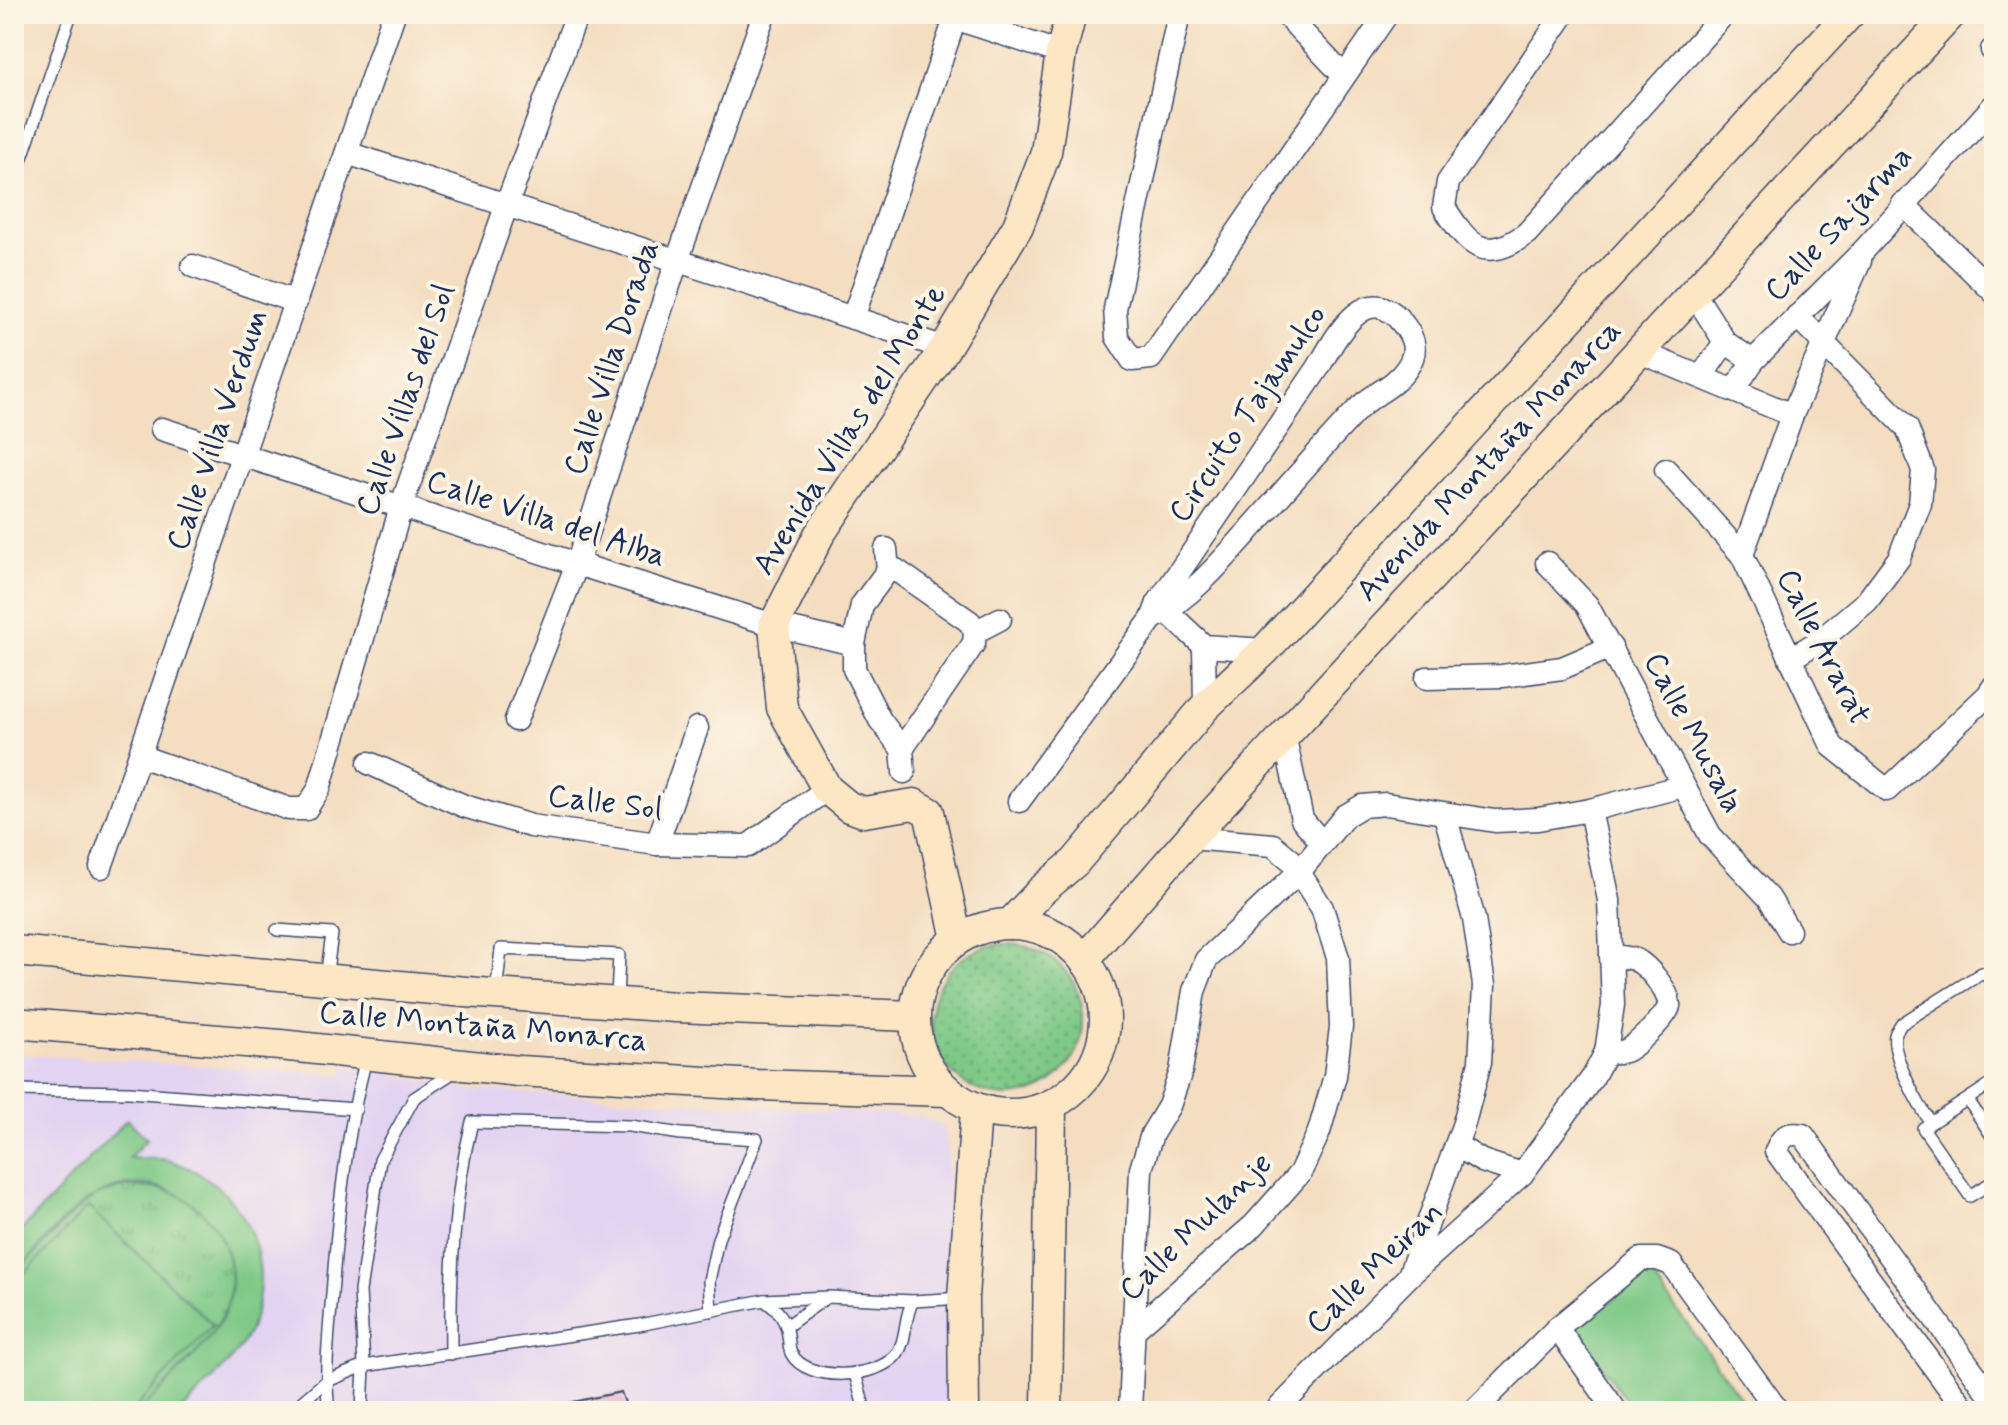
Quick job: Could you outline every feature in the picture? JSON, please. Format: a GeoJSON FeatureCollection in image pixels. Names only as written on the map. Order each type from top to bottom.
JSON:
{"type":"FeatureCollection","features":[{"type":"Feature","properties":{"kind":"main road","name":"Avenida Villas del Monte"},"geometry":{"type":"LineString","coordinates":[[957,939],[929,812],[914,804],[864,812],[849,807],[827,789],[782,708],[774,625],[819,535],[945,348],[1018,226],[1046,152],[1061,53],[1071,14]]}},
{"type":"Feature","properties":{"kind":"main road","name":"Avenida Montaña Monarca"},"geometry":{"type":"LineString","coordinates":[[1010,924],[1041,891],[1075,862],[1205,707],[1265,650],[1849,14]]}},
{"type":"Feature","properties":{"kind":"main road","name":"Avenida Montaña Monarca"},"geometry":{"type":"LineString","coordinates":[[1084,960],[1284,734],[1951,14]]}},
{"type":"Feature","properties":{"kind":"main road"},"geometry":{"type":"LineString","coordinates":[[1010,924],[1038,928],[1063,940],[1084,960],[1099,984],[1105,1012],[1103,1041],[1093,1068],[1075,1090],[1051,1106],[1027,1114],[1001,1115],[976,1109],[947,1091],[929,1070],[918,1044],[914,1016],[920,987],[934,960],[957,939],[982,928],[1010,924]]}},
{"type":"Feature","properties":{"kind":"main road","name":"Calle Montaña Monarca"},"geometry":{"type":"LineString","coordinates":[[14,951],[617,1003],[914,1016]]}},
{"type":"Feature","properties":{"kind":"main road","name":"Calle Montaña Monarca"},"geometry":{"type":"LineString","coordinates":[[14,1023],[367,1054],[519,1071],[741,1084],[947,1091]]}},
{"type":"Feature","properties":{"kind":"main road"},"geometry":{"type":"LineString","coordinates":[[1047,1411],[1051,1106]]}},
{"type":"Feature","properties":{"kind":"main road"},"geometry":{"type":"LineString","coordinates":[[964,1411],[963,1298],[976,1109]]}},
{"type":"Feature","properties":{"kind":"street","name":"Calle Villa Verdum"},"geometry":{"type":"LineString","coordinates":[[101,867],[394,14]]}},
{"type":"Feature","properties":{"kind":"street","name":"Calle Villas del Sol"},"geometry":{"type":"LineString","coordinates":[[140,756],[289,809],[306,809],[319,789],[401,507],[577,14]]}},
{"type":"Feature","properties":{"kind":"street","name":"Calle Villa Dorada"},"geometry":{"type":"LineString","coordinates":[[516,720],[577,564],[677,261],[764,14]]}},
{"type":"Feature","properties":{"kind":"street"},"geometry":{"type":"LineString","coordinates":[[1179,14],[1115,309],[1117,337],[1132,360],[1151,358],[1387,14]]}},
{"type":"Feature","properties":{"kind":"street"},"geometry":{"type":"LineString","coordinates":[[1285,14],[1344,76]]}},
{"type":"Feature","properties":{"kind":"street"},"geometry":{"type":"LineString","coordinates":[[1564,14],[1448,182],[1444,207],[1471,244],[1493,249],[1509,247],[1527,233],[1724,14]]}},
{"type":"Feature","properties":{"kind":"street"},"geometry":{"type":"LineString","coordinates":[[853,318],[948,16],[1061,53]]}},
{"type":"Feature","properties":{"kind":"street","name":"Calle Sajarma"},"geometry":{"type":"LineString","coordinates":[[1734,390],[1753,361],[1865,249],[1994,105]]}},
{"type":"Feature","properties":{"kind":"street"},"geometry":{"type":"LineString","coordinates":[[347,153],[945,348]]}},
{"type":"Feature","properties":{"kind":"street"},"geometry":{"type":"LineString","coordinates":[[1903,204],[1994,292]]}},
{"type":"Feature","properties":{"kind":"street","name":"Calle Ararat"},"geometry":{"type":"LineString","coordinates":[[1742,555],[1792,415],[1865,249]]}},
{"type":"Feature","properties":{"kind":"street"},"geometry":{"type":"LineString","coordinates":[[193,266],[296,302]]}},
{"type":"Feature","properties":{"kind":"street"},"geometry":{"type":"LineString","coordinates":[[1694,293],[1725,342],[1753,361]]}},
{"type":"Feature","properties":{"kind":"street","name":"Circuito Tajamulco"},"geometry":{"type":"LineString","coordinates":[[1019,801],[1159,611],[1339,331],[1357,311],[1376,307],[1392,312],[1412,337],[1415,351],[1408,367],[1394,384],[1359,407],[1204,581],[1159,611]]}},
{"type":"Feature","properties":{"kind":"street"},"geometry":{"type":"LineString","coordinates":[[1790,659],[1822,639],[1867,601],[1899,558],[1920,504],[1923,470],[1907,428],[1797,316]]}},
{"type":"Feature","properties":{"kind":"street"},"geometry":{"type":"LineString","coordinates":[[1701,377],[1725,342]]}},
{"type":"Feature","properties":{"kind":"street"},"geometry":{"type":"LineString","coordinates":[[1640,352],[1792,415]]}},
{"type":"Feature","properties":{"kind":"street","name":"Calle Villa del Alba"},"geometry":{"type":"LineString","coordinates":[[162,429],[577,564],[774,625],[854,644]]}},
{"type":"Feature","properties":{"kind":"street","name":"Calle Ararat"},"geometry":{"type":"LineString","coordinates":[[1666,470],[1742,555],[1832,746],[1887,790],[1994,686]]}},
{"type":"Feature","properties":{"kind":"street"},"geometry":{"type":"LineString","coordinates":[[902,749],[974,643],[975,632],[970,622],[896,570],[887,560],[862,605],[854,644],[854,669],[880,720],[902,749],[904,772]]}},
{"type":"Feature","properties":{"kind":"street","name":"Calle Musala"},"geometry":{"type":"LineString","coordinates":[[1547,563],[1587,605],[1710,835],[1769,898],[1789,931]]}},
{"type":"Feature","properties":{"kind":"street"},"geometry":{"type":"LineString","coordinates":[[1159,611],[1204,646],[1265,650]]}},
{"type":"Feature","properties":{"kind":"street"},"geometry":{"type":"LineString","coordinates":[[975,632],[1000,619]]}},
{"type":"Feature","properties":{"kind":"street"},"geometry":{"type":"LineString","coordinates":[[1204,646],[1205,707]]}},
{"type":"Feature","properties":{"kind":"street"},"geometry":{"type":"LineString","coordinates":[[1427,678],[1502,676],[1562,668],[1611,647]]}},
{"type":"Feature","properties":{"kind":"street"},"geometry":{"type":"LineString","coordinates":[[657,844],[697,728]]}},
{"type":"Feature","properties":{"kind":"street"},"geometry":{"type":"LineString","coordinates":[[1284,734],[1302,819],[1322,843]]}},
{"type":"Feature","properties":{"kind":"street","name":"Calle Sol"},"geometry":{"type":"LineString","coordinates":[[369,763],[464,806],[531,826],[657,844],[748,846],[827,789]]}},
{"type":"Feature","properties":{"kind":"street"},"geometry":{"type":"LineString","coordinates":[[1130,1411],[1141,1169],[1152,1134],[1169,1106],[1181,1071],[1194,991],[1206,960],[1299,872],[1345,816],[1362,806],[1386,804],[1495,821],[1538,819],[1590,810],[1683,786]]}},
{"type":"Feature","properties":{"kind":"street","name":"Calle Meiran"},"geometry":{"type":"LineString","coordinates":[[1276,1411],[1410,1275],[1522,1174],[1593,1077],[1606,1052],[1613,1005],[1609,900],[1590,810]]}},
{"type":"Feature","properties":{"kind":"street"},"geometry":{"type":"LineString","coordinates":[[1410,1275],[1456,1145],[1480,1062],[1484,985],[1474,919],[1445,815]]}},
{"type":"Feature","properties":{"kind":"street"},"geometry":{"type":"LineString","coordinates":[[1190,838],[1273,845],[1290,836],[1302,819]]}},
{"type":"Feature","properties":{"kind":"street","name":"Calle Mulanje"},"geometry":{"type":"LineString","coordinates":[[1133,1331],[1254,1225],[1300,1173],[1319,1132],[1335,1076],[1341,1027],[1338,958],[1322,908],[1291,860],[1273,845]]}},
{"type":"Feature","properties":{"kind":"street"},"geometry":{"type":"LineString","coordinates":[[1606,1052],[1624,1051],[1636,1044],[1667,1012],[1669,1003],[1667,993],[1642,965],[1634,959],[1611,956]]}},
{"type":"Feature","properties":{"kind":"street"},"geometry":{"type":"LineString","coordinates":[[1966,1411],[1776,1151],[1783,1136],[1791,1132],[1803,1135],[1994,1401]]}},
{"type":"Feature","properties":{"kind":"street"},"geometry":{"type":"LineString","coordinates":[[1456,1145],[1497,1168],[1522,1174]]}},
{"type":"Feature","properties":{"kind":"street"},"geometry":{"type":"LineString","coordinates":[[1474,1411],[1557,1328],[1641,1259],[1657,1259],[1671,1264],[1778,1411]]}},
{"type":"Feature","properties":{"kind":"street"},"geometry":{"type":"LineString","coordinates":[[1557,1328],[1616,1411]]}},
{"type":"Feature","properties":{"kind":"lane"},"geometry":{"type":"LineString","coordinates":[[14,181],[71,14]]}},
{"type":"Feature","properties":{"kind":"lane"},"geometry":{"type":"LineString","coordinates":[[277,930],[332,934],[326,978]]}},
{"type":"Feature","properties":{"kind":"lane"},"geometry":{"type":"LineString","coordinates":[[496,994],[501,949],[619,955],[617,1003]]}},
{"type":"Feature","properties":{"kind":"lane"},"geometry":{"type":"LineString","coordinates":[[1931,1122],[1917,1104],[1895,1047],[1895,1035],[1901,1024],[1982,973],[1990,978],[1994,986]]}},
{"type":"Feature","properties":{"kind":"lane"},"geometry":{"type":"LineString","coordinates":[[329,1411],[325,1382],[337,1235],[367,1054]]}},
{"type":"Feature","properties":{"kind":"lane"},"geometry":{"type":"LineString","coordinates":[[362,1411],[364,1366],[360,1291],[380,1160],[414,1098],[464,1065]]}},
{"type":"Feature","properties":{"kind":"lane"},"geometry":{"type":"LineString","coordinates":[[1994,1082],[1923,1128],[1970,1196],[1994,1181]]}},
{"type":"Feature","properties":{"kind":"lane"},"geometry":{"type":"LineString","coordinates":[[14,1090],[129,1092],[356,1109]]}},
{"type":"Feature","properties":{"kind":"lane"},"geometry":{"type":"LineString","coordinates":[[1968,1100],[1994,1139]]}},
{"type":"Feature","properties":{"kind":"lane"},"geometry":{"type":"LineString","coordinates":[[451,1354],[450,1288],[456,1204],[472,1122],[630,1126],[681,1134],[757,1139],[718,1239],[709,1281],[711,1311]]}},
{"type":"Feature","properties":{"kind":"lane"},"geometry":{"type":"LineString","coordinates":[[291,1411],[325,1382],[364,1366],[639,1325],[764,1300],[828,1297],[913,1301],[963,1298]]}},
{"type":"Feature","properties":{"kind":"lane"},"geometry":{"type":"LineString","coordinates":[[787,1326],[828,1297]]}},
{"type":"Feature","properties":{"kind":"lane"},"geometry":{"type":"LineString","coordinates":[[764,1300],[778,1312],[787,1326],[791,1353],[804,1367],[829,1375],[855,1373],[886,1364],[896,1356],[903,1344],[905,1317],[913,1301]]}},
{"type":"Feature","properties":{"kind":"lane"},"geometry":{"type":"LineString","coordinates":[[855,1373],[865,1411]]}},
{"type":"Feature","properties":{"kind":"shaded area"},"geometry":{"type":"Polygon","coordinates":[[[14,1054],[342,1074],[344,1066],[466,1089],[921,1116],[942,1126],[948,1145],[947,1411],[14,1411],[14,1054]]]}},
{"type":"Feature","properties":{"kind":"green space"},"geometry":{"type":"Polygon","coordinates":[[[1007,944],[1036,950],[1061,966],[1077,991],[1083,1020],[1077,1049],[1061,1074],[1036,1090],[1007,1096],[978,1090],[953,1074],[937,1049],[931,1020],[937,991],[953,966],[978,950],[1007,944]]]}},
{"type":"Feature","properties":{"kind":"green space"},"geometry":{"type":"Polygon","coordinates":[[[127,1119],[147,1139],[129,1158],[171,1161],[216,1186],[233,1203],[246,1223],[260,1270],[259,1295],[248,1334],[222,1369],[181,1411],[140,1411],[200,1349],[226,1309],[231,1281],[227,1254],[216,1229],[199,1209],[177,1194],[152,1186],[125,1186],[97,1195],[63,1221],[14,1275],[14,1238],[127,1119]]]}},
{"type":"Feature","properties":{"kind":"green space"},"geometry":{"type":"Polygon","coordinates":[[[128,1186],[173,1192],[200,1208],[226,1249],[231,1282],[224,1313],[207,1340],[140,1411],[132,1411],[213,1325],[88,1207],[14,1285],[14,1275],[73,1213],[98,1194],[128,1186]]]}},
{"type":"Feature","properties":{"kind":"green space"},"geometry":{"type":"Polygon","coordinates":[[[88,1207],[213,1325],[132,1411],[14,1411],[14,1285],[88,1207]]]}},
{"type":"Feature","properties":{"kind":"green space"},"geometry":{"type":"Polygon","coordinates":[[[1650,1273],[1750,1411],[1634,1411],[1574,1328],[1650,1273]]]}},
{"type":"Feature","properties":{"kind":"building"},"geometry":{"type":"Polygon","coordinates":[[[621,1392],[628,1411],[563,1411],[563,1404],[621,1392]]]}}]}
